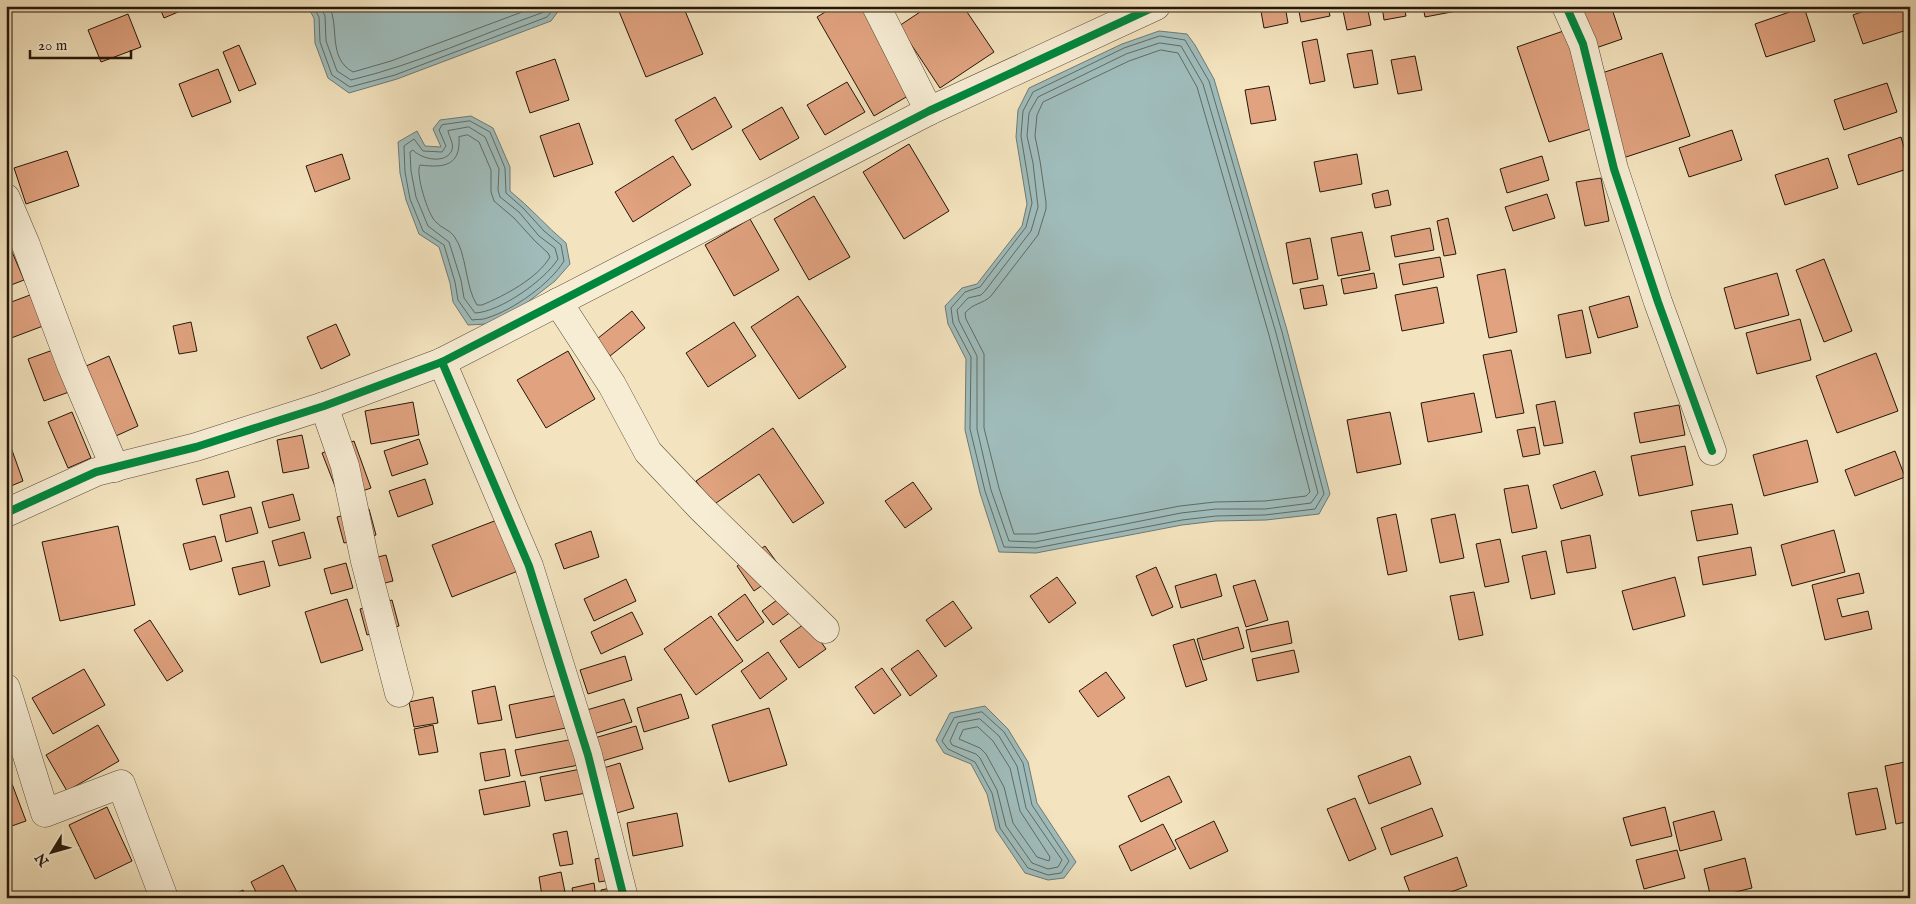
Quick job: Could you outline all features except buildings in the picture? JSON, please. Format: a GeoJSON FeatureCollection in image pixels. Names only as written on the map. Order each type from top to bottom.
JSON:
{"type":"FeatureCollection","features":[{"type":"Feature","properties":{"kind":"street"},"geometry":{"type":"LineString","coordinates":[[876,6],[928,111]]}},
{"type":"Feature","properties":{"kind":"street"},"geometry":{"type":"LineString","coordinates":[[6,513],[96,472],[196,448],[324,406],[442,362],[928,111],[1156,6]]}},
{"type":"Feature","properties":{"kind":"street"},"geometry":{"type":"LineString","coordinates":[[1566,6],[1583,44],[1614,170],[1658,302],[1712,451]]}},
{"type":"Feature","properties":{"kind":"street"},"geometry":{"type":"LineString","coordinates":[[6,198],[26,245],[71,365],[114,468]]}},
{"type":"Feature","properties":{"kind":"street"},"geometry":{"type":"LineString","coordinates":[[558,302],[612,385],[648,452],[701,508],[825,629]]}},
{"type":"Feature","properties":{"kind":"street"},"geometry":{"type":"LineString","coordinates":[[442,362],[529,566],[588,755],[624,898]]}},
{"type":"Feature","properties":{"kind":"street"},"geometry":{"type":"LineString","coordinates":[[324,406],[345,466],[365,561],[399,693]]}},
{"type":"Feature","properties":{"kind":"street"},"geometry":{"type":"LineString","coordinates":[[6,688],[45,813],[121,784],[164,898]]}},
{"type":"Feature","properties":{"kind":"water"},"geometry":{"type":"Polygon","coordinates":[[[307,6],[562,6],[551,21],[397,79],[349,93],[328,78],[315,43],[314,18],[307,6]]]}},
{"type":"Feature","properties":{"kind":"water"},"geometry":{"type":"Polygon","coordinates":[[[1159,31],[1187,34],[1214,79],[1287,330],[1330,494],[1319,514],[1266,520],[1216,521],[1182,525],[1036,553],[999,552],[980,493],[965,430],[966,359],[948,324],[945,306],[962,288],[977,284],[1022,226],[1027,204],[1016,137],[1018,110],[1029,88],[1122,44],[1159,31]]]}},
{"type":"Feature","properties":{"kind":"water"},"geometry":{"type":"Polygon","coordinates":[[[471,116],[493,128],[510,167],[510,191],[566,243],[570,264],[555,281],[524,305],[487,324],[468,325],[453,302],[450,283],[439,247],[419,234],[406,200],[400,173],[398,142],[417,131],[425,146],[441,147],[433,129],[440,120],[471,116]]]}},
{"type":"Feature","properties":{"kind":"water"},"geometry":{"type":"Polygon","coordinates":[[[985,706],[1008,729],[1028,762],[1037,803],[1076,862],[1064,878],[1048,880],[1025,873],[996,830],[987,794],[971,764],[944,753],[936,740],[950,713],[985,706]]]}},
{"type":"Feature","properties":{"kind":"cycle path"},"geometry":{"type":"LineString","coordinates":[[6,513],[96,472],[196,447],[324,406],[442,362],[929,111],[1156,6]]}},
{"type":"Feature","properties":{"kind":"cycle path"},"geometry":{"type":"LineString","coordinates":[[1566,6],[1583,44],[1614,169],[1658,302],[1712,451]]}},
{"type":"Feature","properties":{"kind":"cycle path"},"geometry":{"type":"LineString","coordinates":[[442,362],[529,566],[588,755],[624,898]]}}]}
